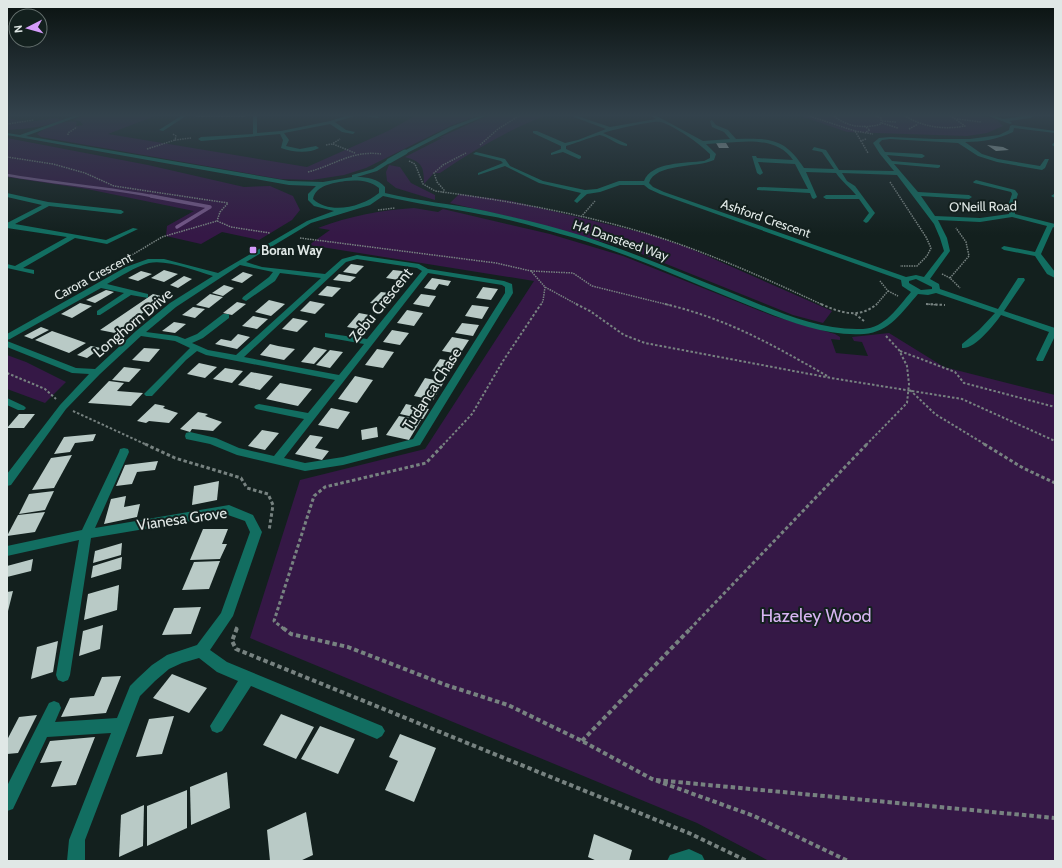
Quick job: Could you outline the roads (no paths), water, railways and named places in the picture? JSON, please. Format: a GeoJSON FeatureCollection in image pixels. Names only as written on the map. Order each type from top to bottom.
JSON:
{"type":"FeatureCollection","features":[{"type":"Feature","properties":{"kind":"street"},"geometry":{"type":"LineString","coordinates":[[126,155],[289,183],[323,184],[375,170]]}},
{"type":"Feature","properties":{"kind":"street"},"geometry":{"type":"LineString","coordinates":[[369,180],[375,170],[388,158],[398,155]]}},
{"type":"Feature","properties":{"kind":"street"},"geometry":{"type":"LineString","coordinates":[[478,155],[503,160],[506,164],[541,182],[585,192],[598,191],[619,183],[646,183],[647,177],[652,172],[665,168],[696,164],[712,159],[713,155]]}},
{"type":"Feature","properties":{"kind":"street"},"geometry":{"type":"LineString","coordinates":[[575,155],[579,157]]}},
{"type":"Feature","properties":{"kind":"street"},"geometry":{"type":"LineString","coordinates":[[759,189],[813,194],[801,170],[790,155]]}},
{"type":"Feature","properties":{"kind":"street"},"geometry":{"type":"LineString","coordinates":[[826,155],[845,182],[853,187],[872,213],[866,221]]}},
{"type":"Feature","properties":{"kind":"street"},"geometry":{"type":"LineString","coordinates":[[883,155],[933,218],[946,240],[947,251],[926,280]]}},
{"type":"Feature","properties":{"kind":"street"},"geometry":{"type":"LineString","coordinates":[[902,155],[922,156]]}},
{"type":"Feature","properties":{"kind":"street"},"geometry":{"type":"LineString","coordinates":[[979,155],[997,160],[1042,168],[1047,160]]}},
{"type":"Feature","properties":{"kind":"street"},"geometry":{"type":"LineString","coordinates":[[760,173],[756,159],[795,162]]}},
{"type":"Feature","properties":{"kind":"street"},"geometry":{"type":"LineString","coordinates":[[889,162],[938,166]]}},
{"type":"Feature","properties":{"kind":"street"},"geometry":{"type":"LineString","coordinates":[[658,163],[665,168]]}},
{"type":"Feature","properties":{"kind":"street"},"geometry":{"type":"LineString","coordinates":[[480,174],[506,164]]}},
{"type":"Feature","properties":{"kind":"street"},"geometry":{"type":"LineString","coordinates":[[801,170],[899,173]]}},
{"type":"Feature","properties":{"kind":"street"},"geometry":{"type":"LineString","coordinates":[[289,183],[323,207],[350,208],[373,202],[382,194],[382,187],[369,180],[345,179]]}},
{"type":"Feature","properties":{"kind":"street"},"geometry":{"type":"LineString","coordinates":[[976,182],[1013,191],[1015,194],[1012,203],[1012,215]]}},
{"type":"Feature","properties":{"kind":"street","name":"Ashford Crescent"},"geometry":{"type":"LineString","coordinates":[[646,183],[662,193],[905,279]]}},
{"type":"Feature","properties":{"kind":"street"},"geometry":{"type":"LineString","coordinates":[[306,195],[323,184]]}},
{"type":"Feature","properties":{"kind":"street"},"geometry":{"type":"LineString","coordinates":[[577,201],[585,192]]}},
{"type":"Feature","properties":{"kind":"street","name":"H4 Dansteed Way"},"geometry":{"type":"LineString","coordinates":[[382,194],[410,201],[486,213],[578,237],[629,254],[790,319],[818,326],[842,330],[876,329],[884,326],[916,291]]}},
{"type":"Feature","properties":{"kind":"street"},"geometry":{"type":"LineString","coordinates":[[914,194],[969,196]]}},
{"type":"Feature","properties":{"kind":"street"},"geometry":{"type":"LineString","coordinates":[[7,195],[48,204],[121,212]]}},
{"type":"Feature","properties":{"kind":"street"},"geometry":{"type":"LineString","coordinates":[[306,195],[313,213],[309,222]]}},
{"type":"Feature","properties":{"kind":"street"},"geometry":{"type":"LineString","coordinates":[[826,196],[860,197]]}},
{"type":"Feature","properties":{"kind":"street","name":"H4 Dansteed Way"},"geometry":{"type":"LineString","coordinates":[[373,202],[410,201]]}},
{"type":"Feature","properties":{"kind":"street"},"geometry":{"type":"LineString","coordinates":[[8,226],[48,204]]}},
{"type":"Feature","properties":{"kind":"street","name":"Longhorn Drive"},"geometry":{"type":"LineString","coordinates":[[7,482],[64,407],[97,372],[139,333],[173,305],[219,275],[309,222],[350,208]]}},
{"type":"Feature","properties":{"kind":"street","name":"O'Neill Road"},"geometry":{"type":"LineString","coordinates":[[933,218],[980,220],[1012,215],[1053,226]]}},
{"type":"Feature","properties":{"kind":"street"},"geometry":{"type":"LineString","coordinates":[[8,226],[108,242],[136,229]]}},
{"type":"Feature","properties":{"kind":"street"},"geometry":{"type":"LineString","coordinates":[[1037,254],[1053,226]]}},
{"type":"Feature","properties":{"kind":"street"},"geometry":{"type":"LineString","coordinates":[[18,268],[74,236]]}},
{"type":"Feature","properties":{"kind":"street"},"geometry":{"type":"LineString","coordinates":[[1004,248],[1037,254],[1050,272],[1055,276]]}},
{"type":"Feature","properties":{"kind":"street","name":"Zebu Crescent"},"geometry":{"type":"LineString","coordinates":[[238,358],[344,260],[357,257],[419,266],[426,271],[277,460]]}},
{"type":"Feature","properties":{"kind":"street","name":"Carora Crescent"},"geometry":{"type":"LineString","coordinates":[[7,337],[100,284],[148,261],[164,261],[219,275]]}},
{"type":"Feature","properties":{"kind":"street"},"geometry":{"type":"LineString","coordinates":[[240,263],[278,272],[325,276]]}},
{"type":"Feature","properties":{"kind":"street"},"geometry":{"type":"LineString","coordinates":[[7,266],[31,272]]}},
{"type":"Feature","properties":{"kind":"street","name":"Tudanca Chase"},"geometry":{"type":"LineString","coordinates":[[190,436],[212,441],[237,451],[305,467],[343,461],[416,442],[509,293],[508,286],[504,283],[426,271]]}},
{"type":"Feature","properties":{"kind":"street"},"geometry":{"type":"LineString","coordinates":[[246,299],[272,279],[278,272]]}},
{"type":"Feature","properties":{"kind":"street"},"geometry":{"type":"LineString","coordinates":[[936,290],[934,283],[926,280],[916,277],[905,279],[905,284],[916,291],[926,293],[936,290],[1054,331],[1040,359]]}},
{"type":"Feature","properties":{"kind":"street"},"geometry":{"type":"LineString","coordinates":[[965,346],[981,335],[1000,312],[1021,280]]}},
{"type":"Feature","properties":{"kind":"street"},"geometry":{"type":"LineString","coordinates":[[100,284],[145,296]]}},
{"type":"Feature","properties":{"kind":"street"},"geometry":{"type":"LineString","coordinates":[[100,313],[130,292]]}},
{"type":"Feature","properties":{"kind":"street"},"geometry":{"type":"LineString","coordinates":[[186,342],[200,336],[226,316]]}},
{"type":"Feature","properties":{"kind":"street"},"geometry":{"type":"LineString","coordinates":[[139,333],[186,342],[195,348],[206,352],[341,378]]}},
{"type":"Feature","properties":{"kind":"street"},"geometry":{"type":"LineString","coordinates":[[328,335],[369,342]]}},
{"type":"Feature","properties":{"kind":"street"},"geometry":{"type":"LineString","coordinates":[[7,344],[75,371],[97,372]]}},
{"type":"Feature","properties":{"kind":"street"},"geometry":{"type":"LineString","coordinates":[[149,394],[182,358],[195,348]]}},
{"type":"Feature","properties":{"kind":"street"},"geometry":{"type":"LineString","coordinates":[[7,401],[21,408]]}},
{"type":"Feature","properties":{"kind":"street"},"geometry":{"type":"LineString","coordinates":[[259,407],[310,417]]}},
{"type":"Feature","properties":{"kind":"street"},"geometry":{"type":"LineString","coordinates":[[63,675],[86,534],[124,452]]}},
{"type":"Feature","properties":{"kind":"street","name":"Vianesa Grove"},"geometry":{"type":"LineString","coordinates":[[7,551],[86,534],[229,510],[249,518],[256,532],[226,616],[201,651]]}},
{"type":"Feature","properties":{"kind":"street"},"geometry":{"type":"LineString","coordinates":[[76,861],[77,840],[135,691],[152,672],[181,655],[201,651],[222,667],[377,731]]}},
{"type":"Feature","properties":{"kind":"street"},"geometry":{"type":"LineString","coordinates":[[217,726],[248,678]]}},
{"type":"Feature","properties":{"kind":"street"},"geometry":{"type":"LineString","coordinates":[[7,803],[54,708]]}},
{"type":"Feature","properties":{"kind":"street"},"geometry":{"type":"LineString","coordinates":[[43,730],[122,725]]}},
{"type":"Feature","properties":{"kind":"street"},"geometry":{"type":"LineString","coordinates":[[676,861],[689,858],[696,861]]}},
{"type":"Feature","properties":{"kind":"waterway"},"geometry":{"type":"LineString","coordinates":[[7,175],[152,196]]}},
{"type":"Feature","properties":{"kind":"waterway"},"geometry":{"type":"LineString","coordinates":[[152,196],[157,197]]}},
{"type":"Feature","properties":{"kind":"waterway"},"geometry":{"type":"LineString","coordinates":[[152,196],[210,207],[177,227]]}},
{"type":"Feature","properties":{"kind":"place","name":"Boran Way"},"geometry":{"type":"Point","coordinates":[253,250]}},
{"type":"Feature","properties":{"kind":"park label","name":"Hazeley Wood"},"geometry":{"type":"Point","coordinates":[816,616]}}]}
